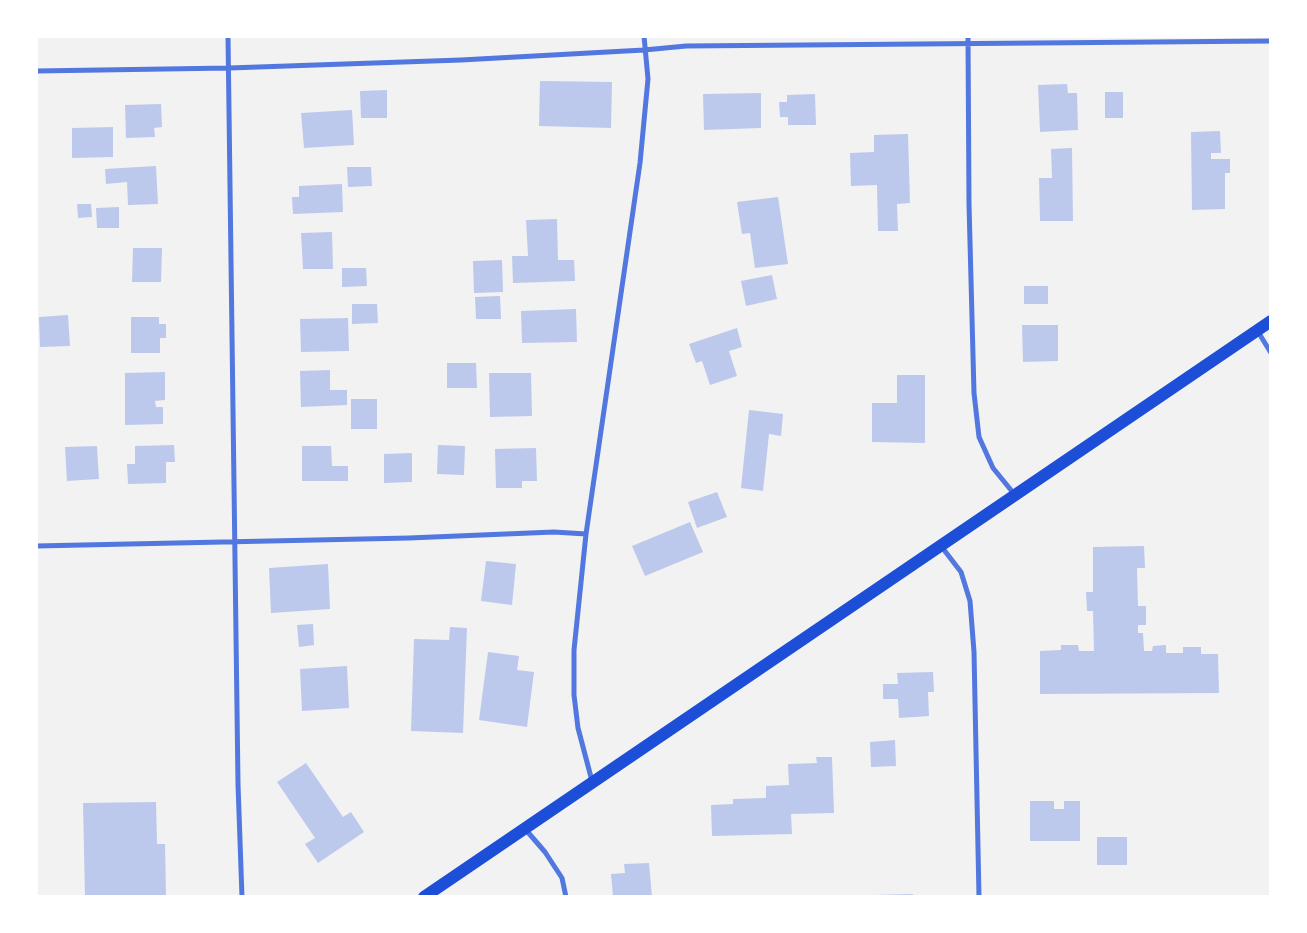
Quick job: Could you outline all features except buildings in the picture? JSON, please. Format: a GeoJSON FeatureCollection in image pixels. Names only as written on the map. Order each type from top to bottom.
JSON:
{"type":"FeatureCollection","features":[{"type":"Feature","properties":{"kind":"main road"},"geometry":{"type":"LineString","coordinates":[[424,897],[1271,321]]}},
{"type":"Feature","properties":{"kind":"street"},"geometry":{"type":"LineString","coordinates":[[228,36],[238,803],[242,897]]}},
{"type":"Feature","properties":{"kind":"street"},"geometry":{"type":"LineString","coordinates":[[592,782],[578,728],[574,695],[574,650],[586,534],[640,163],[648,79],[644,36]]}},
{"type":"Feature","properties":{"kind":"street"},"geometry":{"type":"LineString","coordinates":[[968,36],[969,204],[974,393],[979,437],[993,468],[1015,495]]}},
{"type":"Feature","properties":{"kind":"street"},"geometry":{"type":"LineString","coordinates":[[36,71],[229,68],[462,60],[686,46],[1271,41]]}},
{"type":"Feature","properties":{"kind":"street"},"geometry":{"type":"LineString","coordinates":[[1257,330],[1271,353]]}},
{"type":"Feature","properties":{"kind":"street"},"geometry":{"type":"LineString","coordinates":[[36,546],[409,538],[554,532],[586,534]]}},
{"type":"Feature","properties":{"kind":"street"},"geometry":{"type":"LineString","coordinates":[[940,545],[961,572],[970,601],[974,652],[979,897]]}},
{"type":"Feature","properties":{"kind":"street"},"geometry":{"type":"LineString","coordinates":[[524,828],[562,878],[566,897]]}}]}
